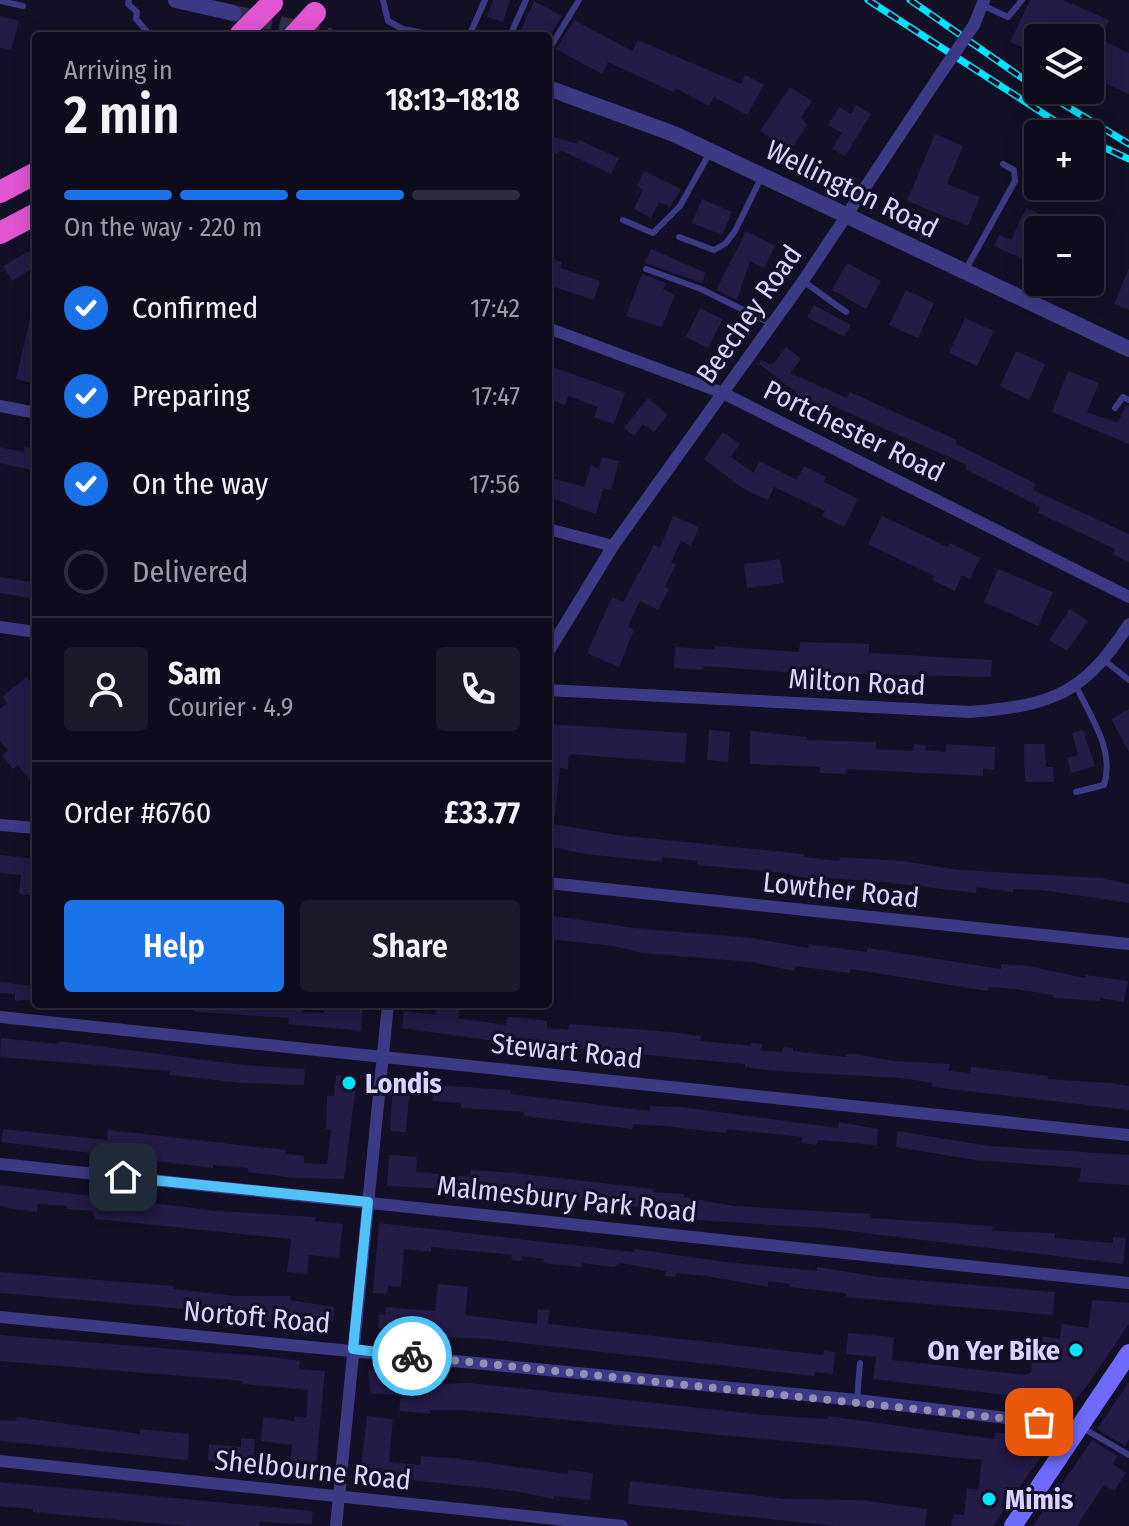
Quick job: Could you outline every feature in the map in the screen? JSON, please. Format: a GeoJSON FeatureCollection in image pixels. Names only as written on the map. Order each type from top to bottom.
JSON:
{"type":"FeatureCollection","features":[{"type":"Feature","properties":{"kind":"highway"},"geometry":{"type":"LineString","coordinates":[[238,28],[273,2]]}},
{"type":"Feature","properties":{"kind":"highway"},"geometry":{"type":"LineString","coordinates":[[298,32],[320,7]]}},
{"type":"Feature","properties":{"kind":"highway"},"geometry":{"type":"LineString","coordinates":[[0,192],[32,175]]}},
{"type":"Feature","properties":{"kind":"highway"},"geometry":{"type":"LineString","coordinates":[[0,233],[32,216]]}},
{"type":"Feature","properties":{"kind":"main road"},"geometry":{"type":"LineString","coordinates":[[1013,1526],[1129,1353]]}},
{"type":"Feature","properties":{"kind":"street"},"geometry":{"type":"LineString","coordinates":[[176,0],[238,28]]}},
{"type":"Feature","properties":{"kind":"street","name":"Beechey Road"},"geometry":{"type":"LineString","coordinates":[[552,645],[613,546],[803,281],[974,25],[983,2]]}},
{"type":"Feature","properties":{"kind":"street","name":"Wellington Road"},"geometry":{"type":"LineString","coordinates":[[552,90],[711,151],[1129,349]]}},
{"type":"Feature","properties":{"kind":"street","name":"Portchester Road"},"geometry":{"type":"LineString","coordinates":[[552,329],[723,393],[1129,597]]}},
{"type":"Feature","properties":{"kind":"street"},"geometry":{"type":"LineString","coordinates":[[0,406],[32,412]]}},
{"type":"Feature","properties":{"kind":"street"},"geometry":{"type":"LineString","coordinates":[[552,530],[613,546]]}},
{"type":"Feature","properties":{"kind":"street","name":"Milton Road"},"geometry":{"type":"LineString","coordinates":[[552,690],[970,712],[1010,709],[1077,688],[1104,660],[1129,624]]}},
{"type":"Feature","properties":{"kind":"street"},"geometry":{"type":"LineString","coordinates":[[0,627],[32,631]]}},
{"type":"Feature","properties":{"kind":"street"},"geometry":{"type":"LineString","coordinates":[[0,825],[32,828]]}},
{"type":"Feature","properties":{"kind":"street","name":"Lowther Road"},"geometry":{"type":"LineString","coordinates":[[552,883],[1129,944]]}},
{"type":"Feature","properties":{"kind":"street"},"geometry":{"type":"LineString","coordinates":[[336,1526],[388,1008]]}},
{"type":"Feature","properties":{"kind":"street","name":"Stewart Road"},"geometry":{"type":"LineString","coordinates":[[0,1017],[1129,1135]]}},
{"type":"Feature","properties":{"kind":"street","name":"Malmesbury Park Road"},"geometry":{"type":"LineString","coordinates":[[0,1164],[1129,1283]]}},
{"type":"Feature","properties":{"kind":"street","name":"Nortoft Road"},"geometry":{"type":"LineString","coordinates":[[0,1317],[857,1400],[1081,1427]]}},
{"type":"Feature","properties":{"kind":"street","name":"Shelbourne Road"},"geometry":{"type":"LineString","coordinates":[[0,1461],[622,1526]]}},
{"type":"Feature","properties":{"kind":"lane"},"geometry":{"type":"LineString","coordinates":[[129,0],[128,4],[137,12],[136,19],[147,32]]}},
{"type":"Feature","properties":{"kind":"lane"},"geometry":{"type":"LineString","coordinates":[[383,0],[388,21],[403,29],[418,32]]}},
{"type":"Feature","properties":{"kind":"lane"},"geometry":{"type":"LineString","coordinates":[[471,32],[485,0]]}},
{"type":"Feature","properties":{"kind":"lane"},"geometry":{"type":"LineString","coordinates":[[514,32],[526,0]]}},
{"type":"Feature","properties":{"kind":"lane"},"geometry":{"type":"LineString","coordinates":[[552,44],[579,0]]}},
{"type":"Feature","properties":{"kind":"lane"},"geometry":{"type":"LineString","coordinates":[[983,2],[1008,17],[1022,0]]}},
{"type":"Feature","properties":{"kind":"lane"},"geometry":{"type":"LineString","coordinates":[[0,1],[23,6]]}},
{"type":"Feature","properties":{"kind":"lane"},"geometry":{"type":"LineString","coordinates":[[623,220],[653,233],[680,206],[711,151]]}},
{"type":"Feature","properties":{"kind":"lane"},"geometry":{"type":"LineString","coordinates":[[964,273],[1015,181],[1014,170],[1003,164]]}},
{"type":"Feature","properties":{"kind":"lane"},"geometry":{"type":"LineString","coordinates":[[679,237],[714,250],[726,243],[763,175]]}},
{"type":"Feature","properties":{"kind":"lane"},"geometry":{"type":"LineString","coordinates":[[646,269],[701,289],[772,324]]}},
{"type":"Feature","properties":{"kind":"lane"},"geometry":{"type":"LineString","coordinates":[[803,281],[846,312]]}},
{"type":"Feature","properties":{"kind":"lane"},"geometry":{"type":"LineString","coordinates":[[1115,408],[1123,397],[1129,400]]}},
{"type":"Feature","properties":{"kind":"lane"},"geometry":{"type":"LineString","coordinates":[[1104,660],[1129,680]]}},
{"type":"Feature","properties":{"kind":"lane"},"geometry":{"type":"LineString","coordinates":[[1076,792],[1104,785],[1107,775],[1102,738],[1077,688]]}},
{"type":"Feature","properties":{"kind":"lane"},"geometry":{"type":"LineString","coordinates":[[857,1400],[860,1363]]}},
{"type":"Feature","properties":{"kind":"lane"},"geometry":{"type":"LineString","coordinates":[[1081,1427],[1129,1455]]}},
{"type":"Feature","properties":{"kind":"building"},"geometry":{"type":"Polygon","coordinates":[[[493,0],[510,0],[503,22],[487,17],[493,0]]]}},
{"type":"Feature","properties":{"kind":"building"},"geometry":{"type":"Polygon","coordinates":[[[1030,0],[1063,0],[1109,20],[1104,31],[1104,24],[1024,24],[1024,48],[1010,42],[1030,0]]]}},
{"type":"Feature","properties":{"kind":"building"},"geometry":{"type":"Polygon","coordinates":[[[534,1],[562,16],[552,33],[520,32],[534,1]]]}},
{"type":"Feature","properties":{"kind":"building"},"geometry":{"type":"Polygon","coordinates":[[[0,16],[19,21],[11,50],[0,48],[0,16]]]}},
{"type":"Feature","properties":{"kind":"building"},"geometry":{"type":"Polygon","coordinates":[[[574,20],[632,51],[638,40],[741,84],[745,75],[764,85],[747,115],[714,97],[709,106],[675,88],[673,92],[608,62],[602,74],[556,49],[574,20]]]}},
{"type":"Feature","properties":{"kind":"building"},"geometry":{"type":"Polygon","coordinates":[[[1104,41],[1129,53],[1129,94],[1104,83],[1104,41]]]}},
{"type":"Feature","properties":{"kind":"building"},"geometry":{"type":"Polygon","coordinates":[[[790,87],[812,101],[801,117],[807,125],[790,151],[760,131],[790,87]]]}},
{"type":"Feature","properties":{"kind":"building"},"geometry":{"type":"Polygon","coordinates":[[[856,105],[871,114],[845,156],[832,149],[842,133],[828,125],[839,107],[851,114],[856,105]]]}},
{"type":"Feature","properties":{"kind":"building"},"geometry":{"type":"Polygon","coordinates":[[[935,134],[963,146],[947,184],[980,197],[968,226],[907,201],[935,134]]]}},
{"type":"Feature","properties":{"kind":"building"},"geometry":{"type":"Polygon","coordinates":[[[552,136],[577,144],[579,140],[619,158],[611,174],[560,150],[559,154],[552,152],[552,136]]]}},
{"type":"Feature","properties":{"kind":"building"},"geometry":{"type":"Polygon","coordinates":[[[644,171],[681,189],[670,207],[659,202],[651,218],[634,209],[643,190],[637,186],[644,171]]]}},
{"type":"Feature","properties":{"kind":"building"},"geometry":{"type":"Polygon","coordinates":[[[702,199],[732,212],[722,235],[692,223],[702,199]]]}},
{"type":"Feature","properties":{"kind":"building"},"geometry":{"type":"Polygon","coordinates":[[[1026,208],[1040,214],[1024,216],[1024,260],[994,246],[999,235],[1011,240],[1026,208]]]}},
{"type":"Feature","properties":{"kind":"building"},"geometry":{"type":"Polygon","coordinates":[[[746,231],[775,246],[764,268],[750,261],[737,300],[716,290],[746,231]]]}},
{"type":"Feature","properties":{"kind":"building"},"geometry":{"type":"Polygon","coordinates":[[[32,249],[32,268],[12,281],[3,266],[32,249]]]}},
{"type":"Feature","properties":{"kind":"building"},"geometry":{"type":"Polygon","coordinates":[[[651,249],[706,273],[702,283],[645,263],[651,249]]]}},
{"type":"Feature","properties":{"kind":"building"},"geometry":{"type":"Polygon","coordinates":[[[552,258],[562,262],[560,268],[600,281],[594,300],[552,286],[552,258]]]}},
{"type":"Feature","properties":{"kind":"building"},"geometry":{"type":"Polygon","coordinates":[[[847,263],[881,281],[866,309],[832,290],[847,263]]]}},
{"type":"Feature","properties":{"kind":"building"},"geometry":{"type":"Polygon","coordinates":[[[1129,268],[1129,310],[1114,304],[1129,268]]]}},
{"type":"Feature","properties":{"kind":"building"},"geometry":{"type":"Polygon","coordinates":[[[642,274],[666,283],[663,289],[675,295],[662,327],[626,316],[642,274]]]}},
{"type":"Feature","properties":{"kind":"building"},"geometry":{"type":"Polygon","coordinates":[[[906,290],[934,303],[918,338],[889,325],[906,290]]]}},
{"type":"Feature","properties":{"kind":"building"},"geometry":{"type":"Polygon","coordinates":[[[814,305],[851,325],[844,337],[807,317],[814,305]]]}},
{"type":"Feature","properties":{"kind":"building"},"geometry":{"type":"Polygon","coordinates":[[[700,308],[723,319],[708,348],[686,337],[700,308]]]}},
{"type":"Feature","properties":{"kind":"building"},"geometry":{"type":"Polygon","coordinates":[[[32,309],[32,383],[16,379],[32,309]]]}},
{"type":"Feature","properties":{"kind":"building"},"geometry":{"type":"Polygon","coordinates":[[[965,318],[994,331],[977,366],[949,353],[965,318]]]}},
{"type":"Feature","properties":{"kind":"building"},"geometry":{"type":"Polygon","coordinates":[[[786,347],[801,359],[790,373],[847,398],[850,392],[957,440],[956,444],[1036,484],[1033,490],[1129,534],[1129,562],[1113,554],[1115,549],[1038,513],[1040,507],[965,469],[967,465],[824,402],[822,407],[795,396],[796,392],[759,364],[761,360],[772,365],[786,347]]]}},
{"type":"Feature","properties":{"kind":"building"},"geometry":{"type":"Polygon","coordinates":[[[1016,351],[1045,364],[1029,400],[1000,386],[1016,351]]]}},
{"type":"Feature","properties":{"kind":"building"},"geometry":{"type":"Polygon","coordinates":[[[552,366],[625,393],[614,424],[594,417],[598,407],[568,396],[565,405],[552,400],[552,366]]]}},
{"type":"Feature","properties":{"kind":"building"},"geometry":{"type":"Polygon","coordinates":[[[1068,371],[1099,383],[1087,412],[1118,423],[1126,405],[1129,406],[1129,444],[1052,412],[1068,371]]]}},
{"type":"Feature","properties":{"kind":"building"},"geometry":{"type":"Polygon","coordinates":[[[648,398],[668,415],[654,432],[643,424],[634,436],[624,428],[648,398]]]}},
{"type":"Feature","properties":{"kind":"building"},"geometry":{"type":"Polygon","coordinates":[[[723,432],[740,444],[731,457],[754,473],[759,461],[797,480],[804,466],[826,477],[824,482],[858,499],[844,527],[822,516],[825,511],[774,487],[768,500],[745,490],[704,459],[723,432]]]}},
{"type":"Feature","properties":{"kind":"building"},"geometry":{"type":"Polygon","coordinates":[[[0,447],[23,452],[25,447],[32,448],[32,470],[0,463],[0,447]]]}},
{"type":"Feature","properties":{"kind":"building"},"geometry":{"type":"Polygon","coordinates":[[[602,457],[619,461],[611,490],[603,488],[596,514],[552,498],[552,478],[584,487],[591,466],[599,468],[602,457]]]}},
{"type":"Feature","properties":{"kind":"building"},"geometry":{"type":"Polygon","coordinates":[[[673,516],[699,527],[691,546],[681,541],[671,562],[676,565],[665,587],[669,589],[658,610],[640,601],[628,626],[634,630],[619,667],[587,653],[612,597],[623,602],[654,545],[660,548],[673,516]]]}},
{"type":"Feature","properties":{"kind":"building"},"geometry":{"type":"Polygon","coordinates":[[[882,516],[948,547],[950,543],[980,558],[970,579],[962,575],[955,591],[932,580],[934,576],[868,544],[882,516]]]}},
{"type":"Feature","properties":{"kind":"building"},"geometry":{"type":"Polygon","coordinates":[[[780,559],[784,583],[747,588],[744,564],[780,559]]]}},
{"type":"Feature","properties":{"kind":"building"},"geometry":{"type":"Polygon","coordinates":[[[998,569],[1053,592],[1038,626],[984,602],[998,569]]]}},
{"type":"Feature","properties":{"kind":"building"},"geometry":{"type":"Polygon","coordinates":[[[0,577],[32,582],[32,598],[0,593],[0,577]]]}},
{"type":"Feature","properties":{"kind":"building"},"geometry":{"type":"Polygon","coordinates":[[[1070,609],[1088,621],[1067,651],[1049,640],[1070,609]]]}},
{"type":"Feature","properties":{"kind":"building"},"geometry":{"type":"Polygon","coordinates":[[[800,642],[869,644],[869,653],[992,660],[991,677],[783,672],[703,666],[703,670],[674,668],[675,647],[715,650],[715,646],[799,652],[800,642]]]}},
{"type":"Feature","properties":{"kind":"building"},"geometry":{"type":"Polygon","coordinates":[[[26,677],[32,681],[32,784],[18,765],[13,769],[2,756],[8,750],[0,741],[0,709],[7,703],[2,697],[26,677]]]}},
{"type":"Feature","properties":{"kind":"building"},"geometry":{"type":"Polygon","coordinates":[[[1129,709],[1129,752],[1111,719],[1129,709]]]}},
{"type":"Feature","properties":{"kind":"building"},"geometry":{"type":"Polygon","coordinates":[[[552,724],[687,733],[685,763],[569,754],[568,769],[560,768],[555,817],[552,817],[552,724]]]}},
{"type":"Feature","properties":{"kind":"building"},"geometry":{"type":"Polygon","coordinates":[[[709,730],[730,732],[728,762],[707,760],[709,730]]]}},
{"type":"Feature","properties":{"kind":"building"},"geometry":{"type":"Polygon","coordinates":[[[1083,730],[1095,766],[1071,773],[1067,758],[1078,755],[1072,733],[1083,730]]]}},
{"type":"Feature","properties":{"kind":"building"},"geometry":{"type":"Polygon","coordinates":[[[750,731],[807,737],[807,740],[876,742],[876,749],[913,751],[914,744],[926,745],[925,750],[946,752],[946,744],[995,747],[994,770],[983,769],[983,776],[847,769],[846,774],[820,773],[820,767],[750,764],[750,731]]]}},
{"type":"Feature","properties":{"kind":"building"},"geometry":{"type":"Polygon","coordinates":[[[1024,744],[1045,744],[1046,767],[1053,767],[1054,782],[1025,782],[1024,744]]]}},
{"type":"Feature","properties":{"kind":"building"},"geometry":{"type":"Polygon","coordinates":[[[552,824],[616,835],[804,854],[804,857],[839,861],[840,857],[902,861],[960,870],[1102,878],[1129,884],[1129,903],[1042,890],[1013,889],[1013,892],[977,887],[976,893],[827,878],[826,883],[783,873],[697,865],[698,861],[662,857],[662,862],[585,854],[552,847],[552,824]]]}},
{"type":"Feature","properties":{"kind":"building"},"geometry":{"type":"Polygon","coordinates":[[[0,855],[32,859],[32,896],[19,894],[21,875],[0,873],[0,855]]]}},
{"type":"Feature","properties":{"kind":"building"},"geometry":{"type":"Polygon","coordinates":[[[552,916],[634,928],[752,938],[808,948],[809,944],[867,952],[867,948],[1001,969],[1001,964],[1028,966],[1085,978],[1086,975],[1128,981],[1124,1002],[1100,998],[1100,1001],[1053,998],[1053,995],[1016,989],[989,987],[988,991],[850,969],[850,973],[795,966],[794,971],[752,962],[641,953],[614,946],[552,939],[552,916]]]}},
{"type":"Feature","properties":{"kind":"building"},"geometry":{"type":"Polygon","coordinates":[[[0,982],[32,986],[32,999],[15,1001],[15,994],[0,993],[0,982]]]}},
{"type":"Feature","properties":{"kind":"building"},"geometry":{"type":"Polygon","coordinates":[[[195,1008],[304,1008],[303,1012],[324,1013],[325,1008],[363,1008],[361,1031],[288,1024],[289,1018],[195,1012],[195,1008]]]}},
{"type":"Feature","properties":{"kind":"building"},"geometry":{"type":"Polygon","coordinates":[[[436,1008],[459,1008],[458,1018],[506,1025],[507,1017],[517,1017],[547,1021],[547,1028],[568,1030],[569,1024],[671,1032],[701,1036],[700,1041],[751,1046],[751,1043],[762,1044],[761,1051],[782,1052],[783,1047],[846,1057],[846,1054],[856,1054],[894,1061],[950,1064],[949,1071],[970,1073],[971,1067],[1048,1076],[1048,1079],[1110,1083],[1129,1086],[1129,1110],[932,1087],[933,1083],[901,1078],[776,1071],[745,1067],[745,1064],[494,1041],[402,1028],[404,1011],[435,1015],[436,1008]]]}},
{"type":"Feature","properties":{"kind":"building"},"geometry":{"type":"Polygon","coordinates":[[[1,1038],[58,1044],[59,1041],[244,1065],[305,1069],[304,1085],[243,1083],[169,1075],[170,1071],[0,1057],[1,1038]]]}},
{"type":"Feature","properties":{"kind":"building"},"geometry":{"type":"Polygon","coordinates":[[[336,1075],[357,1077],[344,1179],[295,1178],[248,1172],[248,1168],[213,1165],[213,1168],[1,1142],[3,1129],[107,1140],[108,1130],[286,1150],[285,1154],[304,1156],[304,1163],[327,1164],[331,1130],[326,1129],[327,1096],[334,1096],[336,1075]]]}},
{"type":"Feature","properties":{"kind":"building"},"geometry":{"type":"Polygon","coordinates":[[[393,1085],[410,1086],[406,1132],[390,1131],[393,1085]]]}},
{"type":"Feature","properties":{"kind":"building"},"geometry":{"type":"Polygon","coordinates":[[[434,1085],[511,1090],[511,1094],[650,1111],[650,1106],[681,1107],[838,1128],[839,1122],[878,1129],[877,1145],[818,1140],[817,1145],[801,1143],[802,1137],[727,1129],[726,1133],[633,1124],[632,1129],[524,1116],[525,1112],[461,1108],[461,1103],[432,1101],[434,1085]]]}},
{"type":"Feature","properties":{"kind":"building"},"geometry":{"type":"Polygon","coordinates":[[[897,1131],[989,1146],[1129,1155],[1129,1185],[1079,1182],[1081,1168],[975,1160],[896,1147],[897,1131]]]}},
{"type":"Feature","properties":{"kind":"building"},"geometry":{"type":"Polygon","coordinates":[[[389,1155],[417,1157],[416,1172],[470,1177],[471,1170],[515,1173],[654,1189],[653,1192],[684,1194],[684,1197],[734,1206],[870,1214],[870,1218],[993,1226],[992,1231],[1055,1233],[1055,1238],[1113,1243],[1113,1237],[1126,1238],[1123,1264],[823,1228],[697,1220],[697,1217],[667,1214],[668,1210],[502,1192],[387,1186],[389,1155]]]}},
{"type":"Feature","properties":{"kind":"building"},"geometry":{"type":"Polygon","coordinates":[[[0,1185],[218,1211],[316,1217],[315,1221],[343,1224],[339,1258],[309,1255],[307,1274],[287,1272],[291,1239],[96,1219],[92,1211],[67,1209],[67,1206],[38,1204],[37,1212],[15,1209],[0,1206],[0,1185]]]}},
{"type":"Feature","properties":{"kind":"building"},"geometry":{"type":"Polygon","coordinates":[[[379,1223],[633,1252],[634,1249],[725,1262],[817,1271],[817,1267],[879,1277],[1055,1292],[1053,1315],[846,1297],[846,1293],[789,1287],[790,1284],[768,1281],[768,1287],[707,1276],[676,1273],[675,1277],[665,1276],[666,1271],[620,1263],[614,1267],[582,1263],[581,1267],[543,1263],[544,1259],[522,1256],[521,1261],[511,1260],[512,1255],[431,1247],[431,1252],[404,1249],[401,1287],[388,1286],[387,1294],[373,1293],[379,1223]]]}},
{"type":"Feature","properties":{"kind":"building"},"geometry":{"type":"Polygon","coordinates":[[[0,1272],[173,1286],[173,1289],[236,1296],[291,1296],[290,1300],[334,1307],[333,1322],[289,1318],[288,1323],[185,1312],[185,1309],[0,1293],[0,1272]]]}},
{"type":"Feature","properties":{"kind":"building"},"geometry":{"type":"Polygon","coordinates":[[[438,1284],[468,1287],[465,1315],[537,1324],[538,1309],[550,1310],[548,1324],[823,1355],[824,1350],[835,1352],[833,1374],[815,1372],[814,1376],[487,1339],[422,1336],[378,1328],[379,1314],[385,1315],[386,1307],[435,1311],[438,1284]]]}},
{"type":"Feature","properties":{"kind":"building"},"geometry":{"type":"Polygon","coordinates":[[[1092,1300],[1129,1303],[1129,1324],[1086,1387],[1070,1406],[1058,1413],[1042,1411],[1044,1404],[1022,1401],[1022,1397],[873,1379],[876,1357],[846,1354],[848,1333],[894,1337],[892,1360],[1025,1375],[1031,1373],[1033,1349],[1042,1351],[1043,1336],[1060,1339],[1062,1324],[1088,1328],[1092,1300]]]}},
{"type":"Feature","properties":{"kind":"building"},"geometry":{"type":"Polygon","coordinates":[[[0,1335],[272,1357],[300,1361],[299,1369],[325,1371],[315,1476],[289,1473],[292,1445],[261,1441],[263,1417],[295,1421],[295,1416],[306,1418],[308,1390],[242,1384],[243,1381],[0,1361],[0,1335]]]}},
{"type":"Feature","properties":{"kind":"building"},"geometry":{"type":"Polygon","coordinates":[[[368,1370],[390,1372],[389,1378],[443,1384],[470,1383],[765,1415],[828,1419],[828,1416],[994,1439],[995,1432],[1047,1439],[1049,1445],[993,1526],[951,1526],[953,1514],[964,1515],[967,1488],[978,1490],[982,1460],[463,1410],[430,1410],[430,1414],[399,1411],[401,1395],[370,1393],[368,1370]]]}},
{"type":"Feature","properties":{"kind":"building"},"geometry":{"type":"Polygon","coordinates":[[[1129,1382],[1129,1439],[1125,1446],[1097,1429],[1129,1382]]]}},
{"type":"Feature","properties":{"kind":"building"},"geometry":{"type":"Polygon","coordinates":[[[367,1416],[393,1419],[389,1462],[420,1465],[421,1456],[568,1474],[568,1470],[593,1473],[590,1500],[554,1496],[554,1499],[514,1491],[360,1475],[367,1416]]]}},
{"type":"Feature","properties":{"kind":"building"},"geometry":{"type":"Polygon","coordinates":[[[17,1417],[140,1434],[140,1429],[189,1434],[188,1460],[0,1441],[0,1420],[16,1421],[17,1417]]]}},
{"type":"Feature","properties":{"kind":"building"},"geometry":{"type":"Polygon","coordinates":[[[241,1438],[255,1439],[253,1465],[208,1461],[209,1444],[241,1447],[241,1438]]]}},
{"type":"Feature","properties":{"kind":"building"},"geometry":{"type":"Polygon","coordinates":[[[1092,1440],[1118,1456],[1113,1464],[1126,1473],[1114,1491],[1104,1485],[1077,1526],[1033,1526],[1092,1440]]]}},
{"type":"Feature","properties":{"kind":"building"},"geometry":{"type":"Polygon","coordinates":[[[630,1481],[787,1499],[860,1500],[927,1509],[925,1526],[836,1526],[628,1504],[630,1481]]]}},
{"type":"Feature","properties":{"kind":"building"},"geometry":{"type":"Polygon","coordinates":[[[0,1482],[313,1511],[312,1524],[259,1522],[259,1526],[187,1526],[33,1512],[33,1509],[0,1506],[0,1482]]]}},
{"type":"Feature","properties":{"kind":"tunnel"},"geometry":{"type":"LineString","coordinates":[[233,13],[314,32]]}},
{"type":"Feature","properties":{"kind":"railway"},"geometry":{"type":"LineString","coordinates":[[868,0],[1053,120]]}},
{"type":"Feature","properties":{"kind":"railway"},"geometry":{"type":"LineString","coordinates":[[910,0],[1024,79]]}},
{"type":"Feature","properties":{"kind":"railway"},"geometry":{"type":"LineString","coordinates":[[1063,104],[1129,144]]}},
{"type":"Feature","properties":{"kind":"railway"},"geometry":{"type":"LineString","coordinates":[[1104,147],[1129,159]]}},
{"type":"Feature","properties":{"kind":"way so far"},"geometry":{"type":"LineString","coordinates":[[412,1356],[857,1400],[1039,1422]]}},
{"type":"Feature","properties":{"kind":"place","name":"Londis"},"geometry":{"type":"Point","coordinates":[349,1083]}},
{"type":"Feature","properties":{"kind":"place","name":"On Yer Bike"},"geometry":{"type":"Point","coordinates":[1076,1350]}},
{"type":"Feature","properties":{"kind":"place","name":"Mimis"},"geometry":{"type":"Point","coordinates":[989,1499]}},
{"type":"Feature","properties":{"kind":"route"},"geometry":{"type":"LineString","coordinates":[[123,1177],[368,1202],[353,1349],[412,1356]]}}]}
